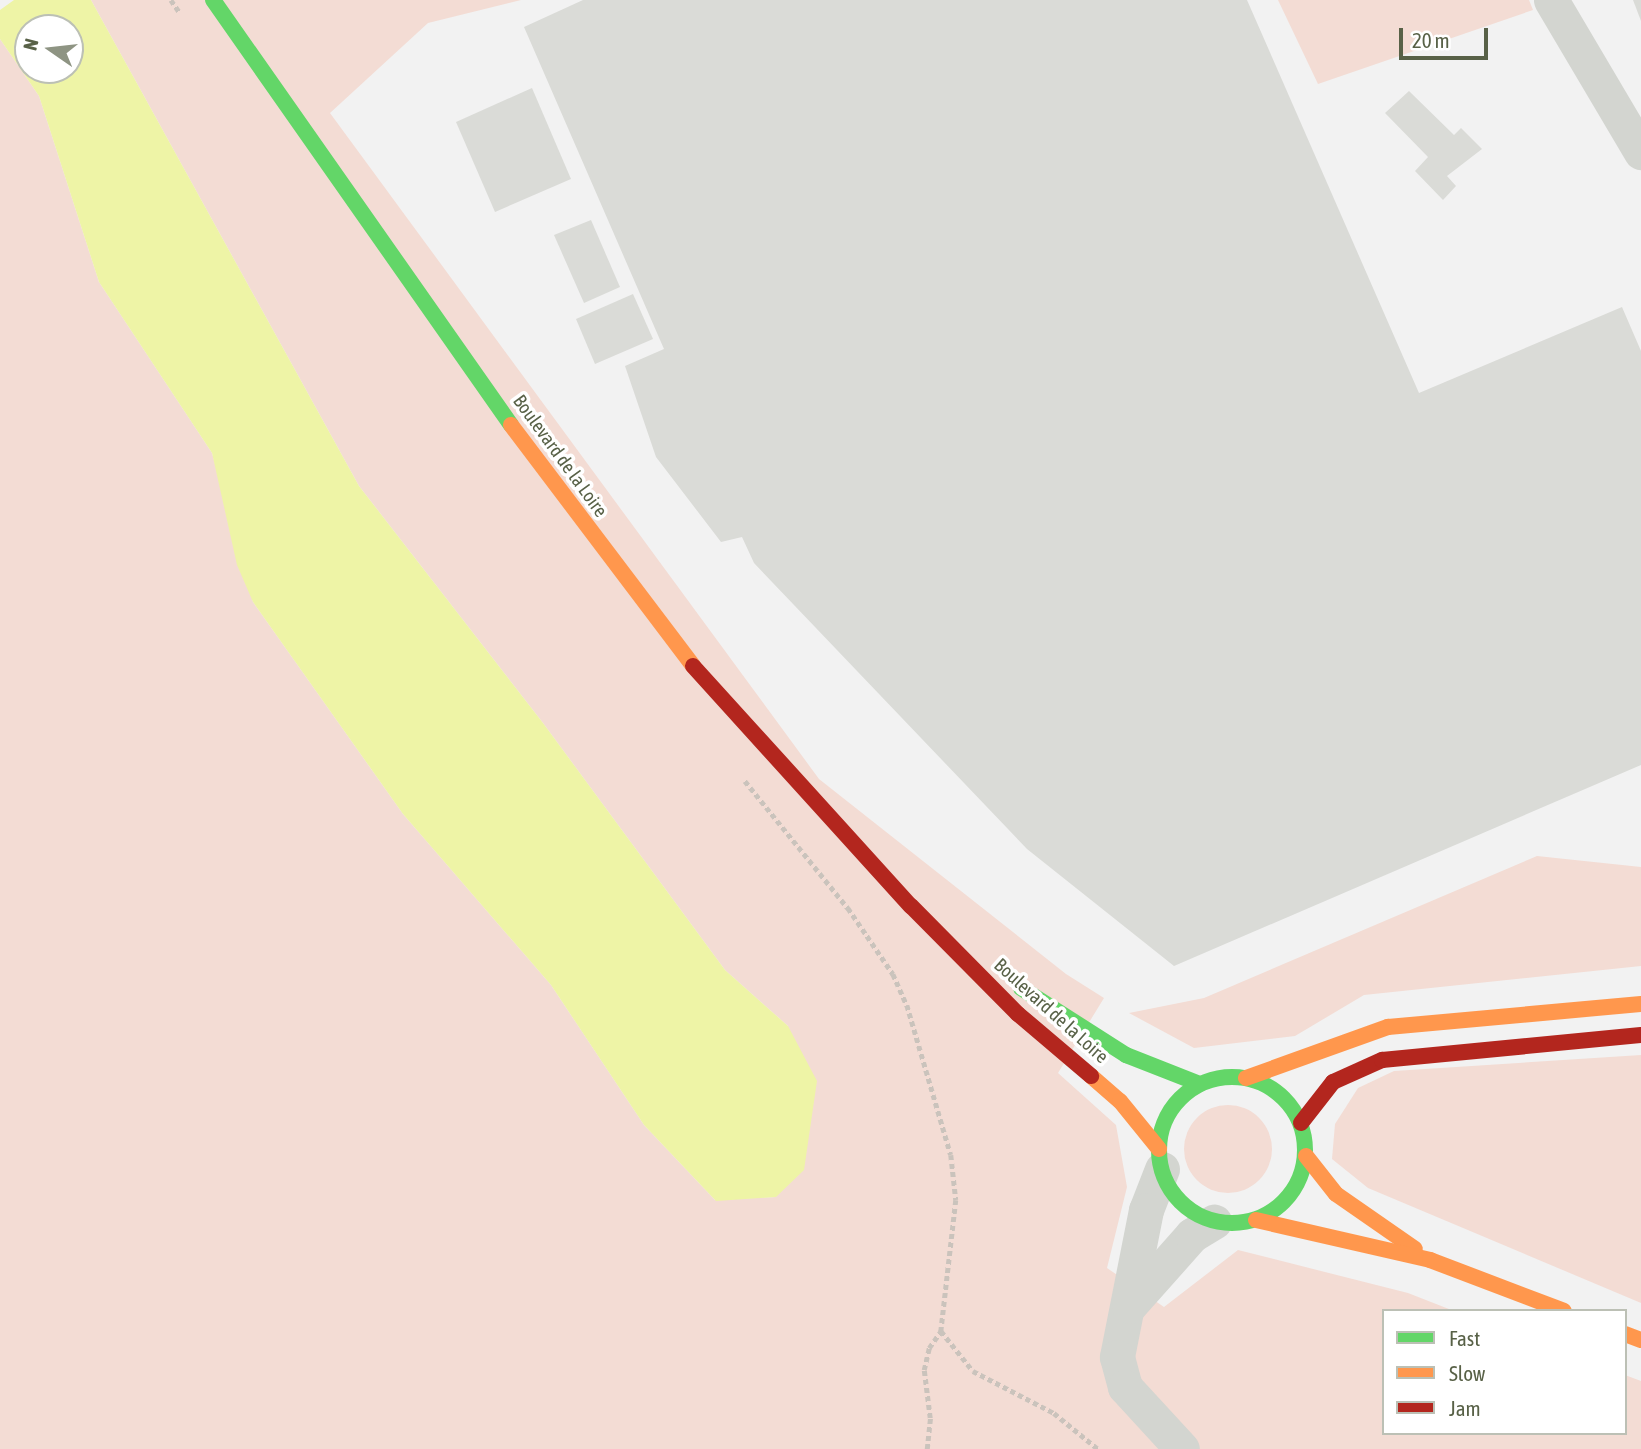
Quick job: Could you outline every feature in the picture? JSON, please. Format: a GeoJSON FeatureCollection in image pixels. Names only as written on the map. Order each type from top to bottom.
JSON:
{"type":"FeatureCollection","features":[{"type":"Feature","properties":{"kind":"main road","name":"Boulevard de la Loire"},"geometry":{"type":"LineString","coordinates":[[213,0],[560,494],[679,648],[798,786],[911,906],[1018,1014],[1120,1101],[1160,1159]]}},
{"type":"Feature","properties":{"kind":"main road","name":"Boulevard de la Loire"},"geometry":{"type":"LineString","coordinates":[[911,906],[1006,977],[1126,1055],[1200,1084]]}},
{"type":"Feature","properties":{"kind":"main road"},"geometry":{"type":"LineString","coordinates":[[1246,1078],[1356,1035],[1388,1027],[1641,1004]]}},
{"type":"Feature","properties":{"kind":"main road"},"geometry":{"type":"LineString","coordinates":[[1301,1123],[1333,1082],[1382,1060],[1641,1035]]}},
{"type":"Feature","properties":{"kind":"main road"},"geometry":{"type":"LineString","coordinates":[[1430,1260],[1336,1194],[1306,1156],[1301,1123],[1279,1094],[1246,1078],[1223,1077],[1200,1084],[1171,1110],[1160,1159],[1181,1203],[1214,1222],[1256,1220],[1430,1260],[1559,1309]]}},
{"type":"Feature","properties":{"kind":"main road"},"geometry":{"type":"LineString","coordinates":[[1256,1220],[1290,1195],[1306,1156]]}},
{"type":"Feature","properties":{"kind":"street"},"geometry":{"type":"LineString","coordinates":[[1551,0],[1641,152]]}},
{"type":"Feature","properties":{"kind":"street"},"geometry":{"type":"LineString","coordinates":[[1160,1159],[1146,1210],[1117,1357],[1125,1387],[1182,1449]]}},
{"type":"Feature","properties":{"kind":"street"},"geometry":{"type":"LineString","coordinates":[[1127,1309],[1192,1235],[1214,1222]]}},
{"type":"Feature","properties":{"kind":"path"},"geometry":{"type":"LineString","coordinates":[[171,0],[186,22]]}},
{"type":"Feature","properties":{"kind":"path"},"geometry":{"type":"LineString","coordinates":[[736,771],[848,908],[893,974],[907,1004],[948,1143],[956,1200],[941,1331],[929,1348],[924,1370],[930,1418],[927,1449]]}},
{"type":"Feature","properties":{"kind":"path"},"geometry":{"type":"LineString","coordinates":[[941,1331],[973,1371],[1054,1413],[1098,1449]]}},
{"type":"Feature","properties":{"kind":"shaded area"},"geometry":{"type":"Polygon","coordinates":[[[14,0],[91,0],[359,486],[543,723],[725,970],[788,1026],[817,1081],[804,1170],[776,1197],[716,1201],[644,1125],[551,985],[403,814],[253,602],[237,565],[212,453],[99,282],[39,96],[31,84],[84,84],[84,14],[14,14],[14,59],[0,39],[0,10],[14,0]]]}},
{"type":"Feature","properties":{"kind":"shaded area"},"geometry":{"type":"Polygon","coordinates":[[[91,0],[521,0],[428,23],[330,113],[819,779],[1066,974],[1104,998],[1058,1073],[1116,1125],[1127,1187],[1107,1268],[1164,1307],[1238,1250],[1408,1293],[1449,1309],[1382,1309],[1382,1435],[1627,1435],[1627,1376],[1641,1381],[1641,1449],[0,1449],[0,39],[14,59],[14,84],[31,84],[39,96],[99,282],[212,453],[253,602],[403,814],[551,985],[644,1125],[715,1200],[776,1197],[788,1026],[725,970],[543,723],[359,486],[91,0]]]}},
{"type":"Feature","properties":{"kind":"shaded area"},"geometry":{"type":"Polygon","coordinates":[[[1278,0],[1529,0],[1533,10],[1318,84],[1278,0]]]}},
{"type":"Feature","properties":{"kind":"shaded area"},"geometry":{"type":"Polygon","coordinates":[[[1537,856],[1641,867],[1641,966],[1364,995],[1295,1036],[1194,1048],[1129,1013],[1204,998],[1537,856]]]}},
{"type":"Feature","properties":{"kind":"shaded area"},"geometry":{"type":"Polygon","coordinates":[[[1641,1055],[1641,1303],[1368,1188],[1332,1159],[1335,1124],[1358,1088],[1394,1071],[1641,1055]]]}},
{"type":"Feature","properties":{"kind":"shaded area"},"geometry":{"type":"Polygon","coordinates":[[[1228,1105],[1253,1112],[1265,1124],[1272,1149],[1265,1174],[1253,1186],[1228,1193],[1203,1186],[1191,1174],[1184,1149],[1191,1124],[1203,1112],[1228,1105]]]}},
{"type":"Feature","properties":{"kind":"building"},"geometry":{"type":"Polygon","coordinates":[[[583,0],[1247,0],[1419,393],[1622,307],[1641,351],[1641,765],[1174,966],[1027,849],[754,563],[742,537],[721,542],[656,457],[625,366],[664,349],[524,27],[583,0]]]}},
{"type":"Feature","properties":{"kind":"building"},"geometry":{"type":"Polygon","coordinates":[[[1633,0],[1641,0],[1641,21],[1633,0]]]}},
{"type":"Feature","properties":{"kind":"building"},"geometry":{"type":"Polygon","coordinates":[[[532,88],[571,179],[495,212],[456,122],[532,88]]]}},
{"type":"Feature","properties":{"kind":"building"},"geometry":{"type":"Polygon","coordinates":[[[1409,91],[1454,135],[1461,128],[1482,149],[1447,176],[1456,186],[1443,200],[1415,171],[1428,157],[1385,113],[1409,91]]]}},
{"type":"Feature","properties":{"kind":"building"},"geometry":{"type":"Polygon","coordinates":[[[591,220],[620,287],[584,303],[554,235],[591,220]]]}},
{"type":"Feature","properties":{"kind":"building"},"geometry":{"type":"Polygon","coordinates":[[[633,294],[653,339],[595,364],[576,319],[633,294]]]}},
{"type":"Feature","properties":{"kind":"traffic: fast"},"geometry":{"type":"LineString","coordinates":[[213,0],[511,425]]}},
{"type":"Feature","properties":{"kind":"traffic: fast"},"geometry":{"type":"LineString","coordinates":[[1021,988],[1126,1055],[1200,1084]]}},
{"type":"Feature","properties":{"kind":"traffic: fast"},"geometry":{"type":"LineString","coordinates":[[1232,1077],[1260,1083],[1284,1098],[1299,1122],[1305,1150],[1299,1178],[1284,1202],[1260,1217],[1232,1223],[1204,1217],[1180,1202],[1165,1178],[1159,1150],[1165,1122],[1180,1098],[1204,1083],[1232,1077]]}},
{"type":"Feature","properties":{"kind":"traffic: slow"},"geometry":{"type":"LineString","coordinates":[[511,425],[693,666]]}},
{"type":"Feature","properties":{"kind":"traffic: slow"},"geometry":{"type":"LineString","coordinates":[[1246,1078],[1388,1027],[1641,1004]]}},
{"type":"Feature","properties":{"kind":"traffic: slow"},"geometry":{"type":"LineString","coordinates":[[1091,1076],[1120,1101],[1159,1149]]}},
{"type":"Feature","properties":{"kind":"traffic: slow"},"geometry":{"type":"LineString","coordinates":[[1306,1156],[1336,1194],[1415,1249]]}},
{"type":"Feature","properties":{"kind":"traffic: slow"},"geometry":{"type":"LineString","coordinates":[[1256,1220],[1430,1260],[1559,1309]]}},
{"type":"Feature","properties":{"kind":"traffic: slow"},"geometry":{"type":"LineString","coordinates":[[1627,1335],[1641,1340]]}},
{"type":"Feature","properties":{"kind":"traffic: jam"},"geometry":{"type":"LineString","coordinates":[[693,666],[911,906],[1018,1014],[1091,1076]]}},
{"type":"Feature","properties":{"kind":"traffic: jam"},"geometry":{"type":"LineString","coordinates":[[1301,1123],[1333,1082],[1382,1060],[1641,1035]]}}]}
